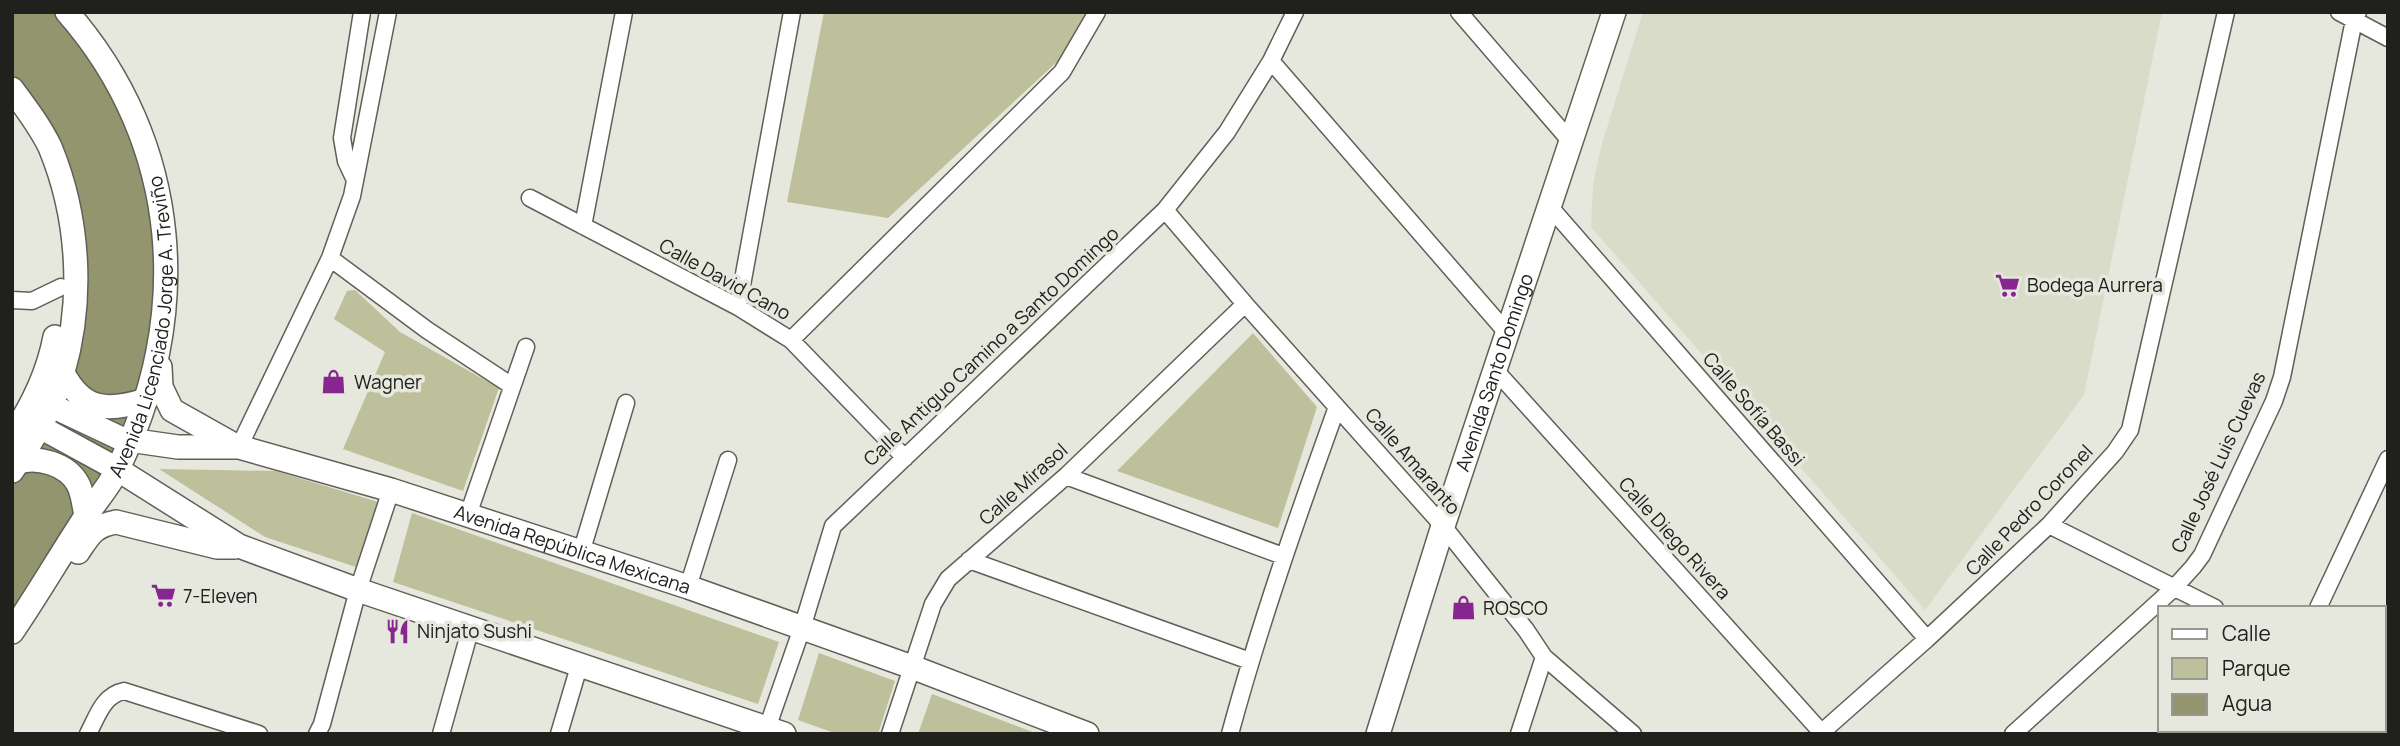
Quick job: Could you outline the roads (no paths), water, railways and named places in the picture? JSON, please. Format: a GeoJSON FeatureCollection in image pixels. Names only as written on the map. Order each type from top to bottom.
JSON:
{"type":"FeatureCollection","features":[{"type":"Feature","properties":{"kind":"main road","name":"Avenida Licenciado Jorge A. Treviño"},"geometry":{"type":"LineString","coordinates":[[12,632],[47,578],[110,465],[122,438],[146,400],[159,345],[166,279],[163,214],[139,127],[116,81],[66,12]]}},
{"type":"Feature","properties":{"kind":"main road","name":"Avenida Santo Domingo"},"geometry":{"type":"LineString","coordinates":[[1378,734],[1443,526],[1614,12]]}},
{"type":"Feature","properties":{"kind":"main road"},"geometry":{"type":"LineString","coordinates":[[12,89],[41,130],[50,148],[74,234],[77,279],[66,379],[45,430],[20,464]]}},
{"type":"Feature","properties":{"kind":"main road"},"geometry":{"type":"LineString","coordinates":[[12,436],[29,411],[45,376],[57,327],[61,287],[60,180]]}},
{"type":"Feature","properties":{"kind":"main road"},"geometry":{"type":"LineString","coordinates":[[159,345],[161,387],[167,404],[181,415],[239,447]]}},
{"type":"Feature","properties":{"kind":"main road"},"geometry":{"type":"LineString","coordinates":[[66,379],[78,396],[94,405],[122,407],[146,400]]}},
{"type":"Feature","properties":{"kind":"main road","name":"Avenida República Mexicana"},"geometry":{"type":"LineString","coordinates":[[55,408],[122,438],[178,447],[239,447],[391,490],[688,587],[912,667],[1087,734]]}},
{"type":"Feature","properties":{"kind":"main road"},"geometry":{"type":"LineString","coordinates":[[45,430],[110,465],[239,547],[358,590],[580,663],[772,732]]}},
{"type":"Feature","properties":{"kind":"main road"},"geometry":{"type":"LineString","coordinates":[[20,464],[52,464],[73,476],[85,508]]}},
{"type":"Feature","properties":{"kind":"main road"},"geometry":{"type":"LineString","coordinates":[[47,578],[71,563],[92,532],[109,523],[139,527],[217,547],[239,547]]}},
{"type":"Feature","properties":{"kind":"street"},"geometry":{"type":"LineString","coordinates":[[354,178],[346,161],[342,138],[362,12]]}},
{"type":"Feature","properties":{"kind":"street"},"geometry":{"type":"LineString","coordinates":[[239,447],[330,258],[349,205],[388,12]]}},
{"type":"Feature","properties":{"kind":"street"},"geometry":{"type":"LineString","coordinates":[[583,226],[624,12]]}},
{"type":"Feature","properties":{"kind":"street"},"geometry":{"type":"LineString","coordinates":[[737,307],[792,12]]}},
{"type":"Feature","properties":{"kind":"street"},"geometry":{"type":"LineString","coordinates":[[791,340],[1062,72],[1097,12]]}},
{"type":"Feature","properties":{"kind":"street","name":"Calle Antiguo Camino a Santo Domingo"},"geometry":{"type":"LineString","coordinates":[[772,732],[833,526],[1165,210],[1227,132],[1271,61],[1295,12]]}},
{"type":"Feature","properties":{"kind":"street"},"geometry":{"type":"LineString","coordinates":[[1459,12],[1572,143]]}},
{"type":"Feature","properties":{"kind":"street","name":"Calle Pedro Coronel"},"geometry":{"type":"LineString","coordinates":[[1823,733],[2049,525],[2123,442],[2134,420],[2226,12]]}},
{"type":"Feature","properties":{"kind":"street"},"geometry":{"type":"LineString","coordinates":[[2339,12],[2356,16],[2388,38]]}},
{"type":"Feature","properties":{"kind":"street","name":"Calle José Luis Cuevas"},"geometry":{"type":"LineString","coordinates":[[2013,734],[2174,589],[2202,555],[2279,389],[2356,16]]}},
{"type":"Feature","properties":{"kind":"street"},"geometry":{"type":"LineString","coordinates":[[1271,61],[1508,334]]}},
{"type":"Feature","properties":{"kind":"street","name":"Calle David Cano"},"geometry":{"type":"LineString","coordinates":[[530,198],[737,307],[791,340],[905,458]]}},
{"type":"Feature","properties":{"kind":"street","name":"Calle Sofía Bassi"},"geometry":{"type":"LineString","coordinates":[[1550,207],[1927,639]]}},
{"type":"Feature","properties":{"kind":"street","name":"Calle Amaranto"},"geometry":{"type":"LineString","coordinates":[[1165,210],[1443,526],[1512,612],[1544,657],[1633,734]]}},
{"type":"Feature","properties":{"kind":"street"},"geometry":{"type":"LineString","coordinates":[[330,258],[427,330],[512,386]]}},
{"type":"Feature","properties":{"kind":"street"},"geometry":{"type":"LineString","coordinates":[[12,300],[32,300],[61,287]]}},
{"type":"Feature","properties":{"kind":"street","name":"Calle Mirasol"},"geometry":{"type":"LineString","coordinates":[[890,734],[940,591],[948,579],[1066,476],[1245,304]]}},
{"type":"Feature","properties":{"kind":"street"},"geometry":{"type":"LineString","coordinates":[[468,515],[526,347]]}},
{"type":"Feature","properties":{"kind":"street","name":"Calle Diego Rivera"},"geometry":{"type":"LineString","coordinates":[[1496,371],[1823,733]]}},
{"type":"Feature","properties":{"kind":"street"},"geometry":{"type":"LineString","coordinates":[[581,553],[626,403]]}},
{"type":"Feature","properties":{"kind":"street"},"geometry":{"type":"LineString","coordinates":[[1230,734],[1283,556],[1337,407]]}},
{"type":"Feature","properties":{"kind":"street"},"geometry":{"type":"LineString","coordinates":[[2319,606],[2388,459]]}},
{"type":"Feature","properties":{"kind":"street"},"geometry":{"type":"LineString","coordinates":[[688,587],[728,460]]}},
{"type":"Feature","properties":{"kind":"street"},"geometry":{"type":"LineString","coordinates":[[1066,476],[1283,556]]}},
{"type":"Feature","properties":{"kind":"street"},"geometry":{"type":"LineString","coordinates":[[317,734],[358,590],[391,490]]}},
{"type":"Feature","properties":{"kind":"street"},"geometry":{"type":"LineString","coordinates":[[2049,525],[2211,606]]}},
{"type":"Feature","properties":{"kind":"street"},"geometry":{"type":"LineString","coordinates":[[969,560],[1250,661]]}},
{"type":"Feature","properties":{"kind":"street"},"geometry":{"type":"LineString","coordinates":[[441,734],[471,627]]}},
{"type":"Feature","properties":{"kind":"street"},"geometry":{"type":"LineString","coordinates":[[1519,734],[1544,657]]}},
{"type":"Feature","properties":{"kind":"street"},"geometry":{"type":"LineString","coordinates":[[559,734],[580,663]]}},
{"type":"Feature","properties":{"kind":"street"},"geometry":{"type":"LineString","coordinates":[[88,734],[105,701],[113,694],[124,691],[259,734]]}},
{"type":"Feature","properties":{"kind":"water"},"geometry":{"type":"Polygon","coordinates":[[[12,12],[65,12],[106,66],[163,214],[146,400],[12,632],[12,471],[71,335],[60,180],[12,89],[12,12]]]}},
{"type":"Feature","properties":{"kind":"place","name":"Bodega Aurrera"},"geometry":{"type":"Point","coordinates":[2007,285]}},
{"type":"Feature","properties":{"kind":"place","name":"Wagner"},"geometry":{"type":"Point","coordinates":[334,382]}},
{"type":"Feature","properties":{"kind":"place","name":"7-Eleven"},"geometry":{"type":"Point","coordinates":[163,596]}},
{"type":"Feature","properties":{"kind":"place","name":"ROSCO"},"geometry":{"type":"Point","coordinates":[1463,608]}},
{"type":"Feature","properties":{"kind":"place","name":"Ninjato Sushi"},"geometry":{"type":"Point","coordinates":[397,631]}}]}
